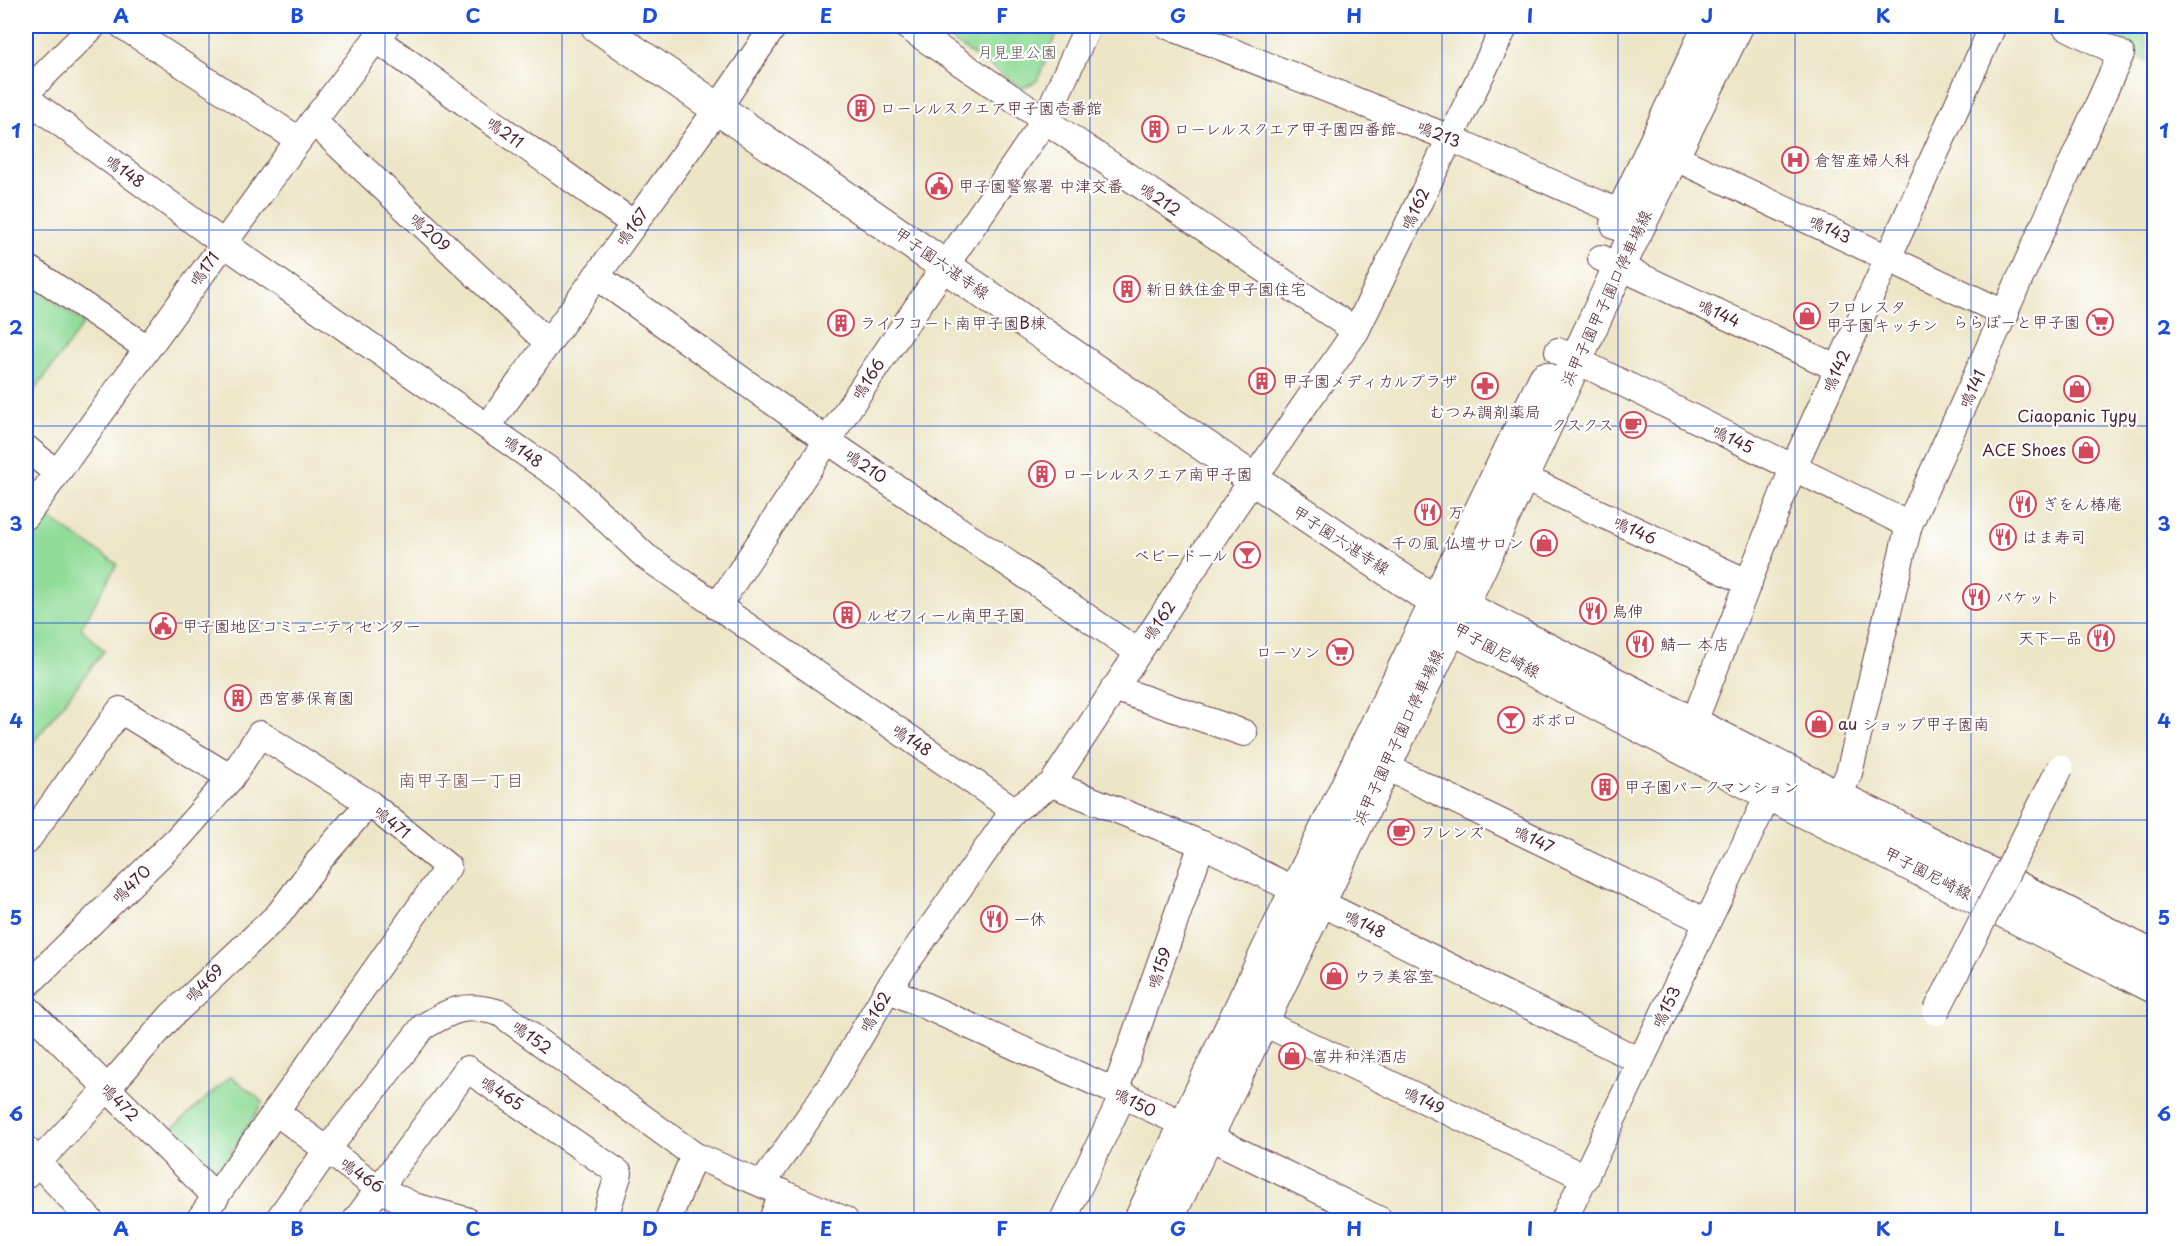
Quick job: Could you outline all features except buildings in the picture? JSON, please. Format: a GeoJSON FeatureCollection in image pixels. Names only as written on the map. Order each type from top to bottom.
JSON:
{"type":"FeatureCollection","features":[{"type":"Feature","properties":{"kind":"main road","name":"甲子園六湛寺線"},"geometry":{"type":"LineString","coordinates":[[597,26],[945,264],[1252,481],[1449,611]]}},
{"type":"Feature","properties":{"kind":"main road","name":"浜甲子園甲子園口停車場線"},"geometry":{"type":"LineString","coordinates":[[1663,152],[1709,26]]}},
{"type":"Feature","properties":{"kind":"main road","name":"浜甲子園甲子園口停車場線"},"geometry":{"type":"LineString","coordinates":[[1449,611],[1663,152],[1737,26]]}},
{"type":"Feature","properties":{"kind":"main road","name":"浜甲子園甲子園口停車場線"},"geometry":{"type":"LineString","coordinates":[[1167,1221],[1196,1132],[1373,760],[1449,611],[1522,477],[1567,356]]}},
{"type":"Feature","properties":{"kind":"main road","name":"甲子園尼崎線"},"geometry":{"type":"LineString","coordinates":[[1449,611],[1694,722],[2154,957]]}},
{"type":"Feature","properties":{"kind":"main road","name":"甲子園尼崎線"},"geometry":{"type":"LineString","coordinates":[[1449,611],[1769,794],[2154,987]]}},
{"type":"Feature","properties":{"kind":"main road","name":"浜甲子園甲子園口停車場線"},"geometry":{"type":"LineString","coordinates":[[1140,1221],[1262,1022],[1307,896]]}},
{"type":"Feature","properties":{"kind":"street"},"geometry":{"type":"LineString","coordinates":[[26,93],[93,26]]}},
{"type":"Feature","properties":{"kind":"street","name":"鳴209"},"geometry":{"type":"LineString","coordinates":[[123,26],[306,130],[548,343]]}},
{"type":"Feature","properties":{"kind":"street","name":"鳴167"},"geometry":{"type":"LineString","coordinates":[[488,426],[718,108],[774,26]]}},
{"type":"Feature","properties":{"kind":"street","name":"鳴212"},"geometry":{"type":"LineString","coordinates":[[906,26],[1356,331]]}},
{"type":"Feature","properties":{"kind":"street","name":"鳴166"},"geometry":{"type":"LineString","coordinates":[[717,607],[945,264],[1045,120],[1088,26]]}},
{"type":"Feature","properties":{"kind":"street","name":"鳴213"},"geometry":{"type":"LineString","coordinates":[[1168,26],[1450,138],[1632,217]]}},
{"type":"Feature","properties":{"kind":"street","name":"鳴162"},"geometry":{"type":"LineString","coordinates":[[772,1221],[773,1187],[888,990],[1014,810],[1052,784],[1252,481],[1356,331],[1505,26]]}},
{"type":"Feature","properties":{"kind":"street","name":"鳴142"},"geometry":{"type":"LineString","coordinates":[[1694,722],[1793,468],[1993,26]]}},
{"type":"Feature","properties":{"kind":"street","name":"鳴141"},"geometry":{"type":"LineString","coordinates":[[1839,795],[1849,773],[1909,525],[2006,314],[2121,54],[2065,26]]}},
{"type":"Feature","properties":{"kind":"street","name":"鳴171"},"geometry":{"type":"LineString","coordinates":[[26,516],[306,130],[381,32]]}},
{"type":"Feature","properties":{"kind":"street","name":"鳴211"},"geometry":{"type":"LineString","coordinates":[[381,32],[634,224]]}},
{"type":"Feature","properties":{"kind":"street","name":"鳴148"},"geometry":{"type":"LineString","coordinates":[[26,98],[224,243],[568,483],[645,556],[1014,810]]}},
{"type":"Feature","properties":{"kind":"street","name":"鳴143"},"geometry":{"type":"LineString","coordinates":[[1663,152],[2006,314]]}},
{"type":"Feature","properties":{"kind":"street","name":"鳴144"},"geometry":{"type":"LineString","coordinates":[[1610,262],[1837,368]]}},
{"type":"Feature","properties":{"kind":"street"},"geometry":{"type":"LineString","coordinates":[[26,267],[147,348]]}},
{"type":"Feature","properties":{"kind":"street","name":"鳴210"},"geometry":{"type":"LineString","coordinates":[[596,276],[828,441],[1138,652]]}},
{"type":"Feature","properties":{"kind":"street","name":"鳴145"},"geometry":{"type":"LineString","coordinates":[[1567,356],[1909,525]]}},
{"type":"Feature","properties":{"kind":"street"},"geometry":{"type":"LineString","coordinates":[[26,448],[57,473]]}},
{"type":"Feature","properties":{"kind":"street","name":"鳴146"},"geometry":{"type":"LineString","coordinates":[[1522,477],[1749,583]]}},
{"type":"Feature","properties":{"kind":"street"},"geometry":{"type":"LineString","coordinates":[[1114,688],[1244,733]]}},
{"type":"Feature","properties":{"kind":"street"},"geometry":{"type":"LineString","coordinates":[[26,842],[120,710],[231,778]]}},
{"type":"Feature","properties":{"kind":"street","name":"鳴471"},"geometry":{"type":"LineString","coordinates":[[199,1221],[448,867],[369,803],[260,734],[231,778]]}},
{"type":"Feature","properties":{"kind":"street","name":"鳴147"},"geometry":{"type":"LineString","coordinates":[[1373,760],[1707,922]]}},
{"type":"Feature","properties":{"kind":"street"},"geometry":{"type":"LineString","coordinates":[[1936,1012],[2060,768]]}},
{"type":"Feature","properties":{"kind":"street","name":"鳴470"},"geometry":{"type":"LineString","coordinates":[[26,986],[179,837],[231,778]]}},
{"type":"Feature","properties":{"kind":"street","name":"鳴148"},"geometry":{"type":"LineString","coordinates":[[1052,784],[1202,844],[1640,1061]]}},
{"type":"Feature","properties":{"kind":"street","name":"鳴153"},"geometry":{"type":"LineString","coordinates":[[1564,1221],[1769,794]]}},
{"type":"Feature","properties":{"kind":"street","name":"鳴469"},"geometry":{"type":"LineString","coordinates":[[30,1162],[107,1089],[171,1016],[279,914],[321,858],[369,803]]}},
{"type":"Feature","properties":{"kind":"street","name":"鳴159"},"geometry":{"type":"LineString","coordinates":[[1063,1221],[1119,1094],[1202,844]]}},
{"type":"Feature","properties":{"kind":"street","name":"鳴150"},"geometry":{"type":"LineString","coordinates":[[888,990],[1119,1094],[1380,1221]]}},
{"type":"Feature","properties":{"kind":"street","name":"鳴472"},"geometry":{"type":"LineString","coordinates":[[26,1007],[216,1197]]}},
{"type":"Feature","properties":{"kind":"street","name":"鳴152"},"geometry":{"type":"LineString","coordinates":[[278,1221],[327,1150],[423,1027],[445,1014],[468,1007],[500,1013],[694,1155],[773,1187],[845,1221]]}},
{"type":"Feature","properties":{"kind":"street","name":"鳴149"},"geometry":{"type":"LineString","coordinates":[[1262,1022],[1586,1178]]}},
{"type":"Feature","properties":{"kind":"street","name":"鳴465"},"geometry":{"type":"LineString","coordinates":[[378,1188],[467,1069],[619,1173],[604,1221]]}},
{"type":"Feature","properties":{"kind":"street"},"geometry":{"type":"LineString","coordinates":[[276,1112],[327,1150]]}},
{"type":"Feature","properties":{"kind":"street","name":"鳴466"},"geometry":{"type":"LineString","coordinates":[[327,1150],[378,1188],[414,1206],[466,1221]]}},
{"type":"Feature","properties":{"kind":"street"},"geometry":{"type":"LineString","coordinates":[[668,1221],[694,1155]]}},
{"type":"Feature","properties":{"kind":"street"},"geometry":{"type":"LineString","coordinates":[[30,1162],[90,1221]]}},
{"type":"Feature","properties":{"kind":"street"},"geometry":{"type":"LineString","coordinates":[[356,1221],[378,1188]]}},
{"type":"Feature","properties":{"kind":"green space","name":"月見里公園"},"geometry":{"type":"Polygon","coordinates":[[[930,26],[1060,26],[1037,81],[1023,88],[930,26]]]}},
{"type":"Feature","properties":{"kind":"green space"},"geometry":{"type":"Polygon","coordinates":[[[2083,26],[2124,26],[2145,36],[2147,61],[2083,26]]]}},
{"type":"Feature","properties":{"kind":"green space"},"geometry":{"type":"Polygon","coordinates":[[[26,281],[84,323],[26,402],[26,281]]]}},
{"type":"Feature","properties":{"kind":"green space"},"geometry":{"type":"Polygon","coordinates":[[[43,514],[117,564],[81,628],[104,651],[26,752],[26,539],[43,514]]]}},
{"type":"Feature","properties":{"kind":"green space"},"geometry":{"type":"Polygon","coordinates":[[[231,1076],[263,1102],[224,1165],[213,1170],[206,1170],[166,1134],[231,1076]]]}},
{"type":"Feature","properties":{"kind":"place","name":"ローレルスクエア甲子園壱番館"},"geometry":{"type":"Point","coordinates":[861,108]}},
{"type":"Feature","properties":{"kind":"place","name":"ローレルスクエア甲子園四番館"},"geometry":{"type":"Point","coordinates":[1155,129]}},
{"type":"Feature","properties":{"kind":"place","name":"倉智産婦人科"},"geometry":{"type":"Point","coordinates":[1795,160]}},
{"type":"Feature","properties":{"kind":"place","name":"甲子園警察署 中津交番"},"geometry":{"type":"Point","coordinates":[939,186]}},
{"type":"Feature","properties":{"kind":"place","name":"新日鉄住金甲子園住宅"},"geometry":{"type":"Point","coordinates":[1127,289]}},
{"type":"Feature","properties":{"kind":"place","name":"フロレスタ 甲子園キッチン"},"geometry":{"type":"Point","coordinates":[1807,316]}},
{"type":"Feature","properties":{"kind":"place","name":"ららぽーと甲子園"},"geometry":{"type":"Point","coordinates":[2100,322]}},
{"type":"Feature","properties":{"kind":"place","name":"ライフコート南甲子園B棟"},"geometry":{"type":"Point","coordinates":[841,323]}},
{"type":"Feature","properties":{"kind":"place","name":"甲子園メディカルプラザ"},"geometry":{"type":"Point","coordinates":[1262,381]}},
{"type":"Feature","properties":{"kind":"place","name":"むつみ調剤薬局"},"geometry":{"type":"Point","coordinates":[1485,386]}},
{"type":"Feature","properties":{"kind":"place","name":"Ciaopanic Typy"},"geometry":{"type":"Point","coordinates":[2077,389]}},
{"type":"Feature","properties":{"kind":"place","name":"クスクス"},"geometry":{"type":"Point","coordinates":[1633,425]}},
{"type":"Feature","properties":{"kind":"place","name":"ACE Shoes"},"geometry":{"type":"Point","coordinates":[2086,450]}},
{"type":"Feature","properties":{"kind":"place","name":"ローレルスクエア南甲子園"},"geometry":{"type":"Point","coordinates":[1042,474]}},
{"type":"Feature","properties":{"kind":"place","name":"ぎをん椿庵"},"geometry":{"type":"Point","coordinates":[2023,504]}},
{"type":"Feature","properties":{"kind":"place","name":"万"},"geometry":{"type":"Point","coordinates":[1428,512]}},
{"type":"Feature","properties":{"kind":"place","name":"はま寿司"},"geometry":{"type":"Point","coordinates":[2003,537]}},
{"type":"Feature","properties":{"kind":"place","name":"千の風 仏壇サロン"},"geometry":{"type":"Point","coordinates":[1544,543]}},
{"type":"Feature","properties":{"kind":"place","name":"ベビードール"},"geometry":{"type":"Point","coordinates":[1247,555]}},
{"type":"Feature","properties":{"kind":"place","name":"バケット"},"geometry":{"type":"Point","coordinates":[1976,597]}},
{"type":"Feature","properties":{"kind":"place","name":"鳥伸"},"geometry":{"type":"Point","coordinates":[1593,611]}},
{"type":"Feature","properties":{"kind":"place","name":"ルゼフィール南甲子園"},"geometry":{"type":"Point","coordinates":[847,615]}},
{"type":"Feature","properties":{"kind":"place","name":"甲子園地区コミュニティセンター"},"geometry":{"type":"Point","coordinates":[163,626]}},
{"type":"Feature","properties":{"kind":"place","name":"天下一品"},"geometry":{"type":"Point","coordinates":[2101,638]}},
{"type":"Feature","properties":{"kind":"place","name":"鯖一 本店"},"geometry":{"type":"Point","coordinates":[1640,644]}},
{"type":"Feature","properties":{"kind":"place","name":"ローソン"},"geometry":{"type":"Point","coordinates":[1340,652]}},
{"type":"Feature","properties":{"kind":"place","name":"西宮夢保育園"},"geometry":{"type":"Point","coordinates":[238,698]}},
{"type":"Feature","properties":{"kind":"place","name":"ポポロ"},"geometry":{"type":"Point","coordinates":[1511,720]}},
{"type":"Feature","properties":{"kind":"place","name":"au ショップ甲子園南"},"geometry":{"type":"Point","coordinates":[1819,724]}},
{"type":"Feature","properties":{"kind":"place","name":"甲子園パークマンション"},"geometry":{"type":"Point","coordinates":[1605,787]}},
{"type":"Feature","properties":{"kind":"place","name":"フレンズ"},"geometry":{"type":"Point","coordinates":[1401,832]}},
{"type":"Feature","properties":{"kind":"place","name":"一休"},"geometry":{"type":"Point","coordinates":[994,919]}},
{"type":"Feature","properties":{"kind":"place","name":"ウラ美容室"},"geometry":{"type":"Point","coordinates":[1334,976]}},
{"type":"Feature","properties":{"kind":"place","name":"富井和洋酒店"},"geometry":{"type":"Point","coordinates":[1292,1056]}},
{"type":"Feature","properties":{"kind":"district","name":"南甲子園一丁目"},"geometry":{"type":"Point","coordinates":[461,781]}}]}
